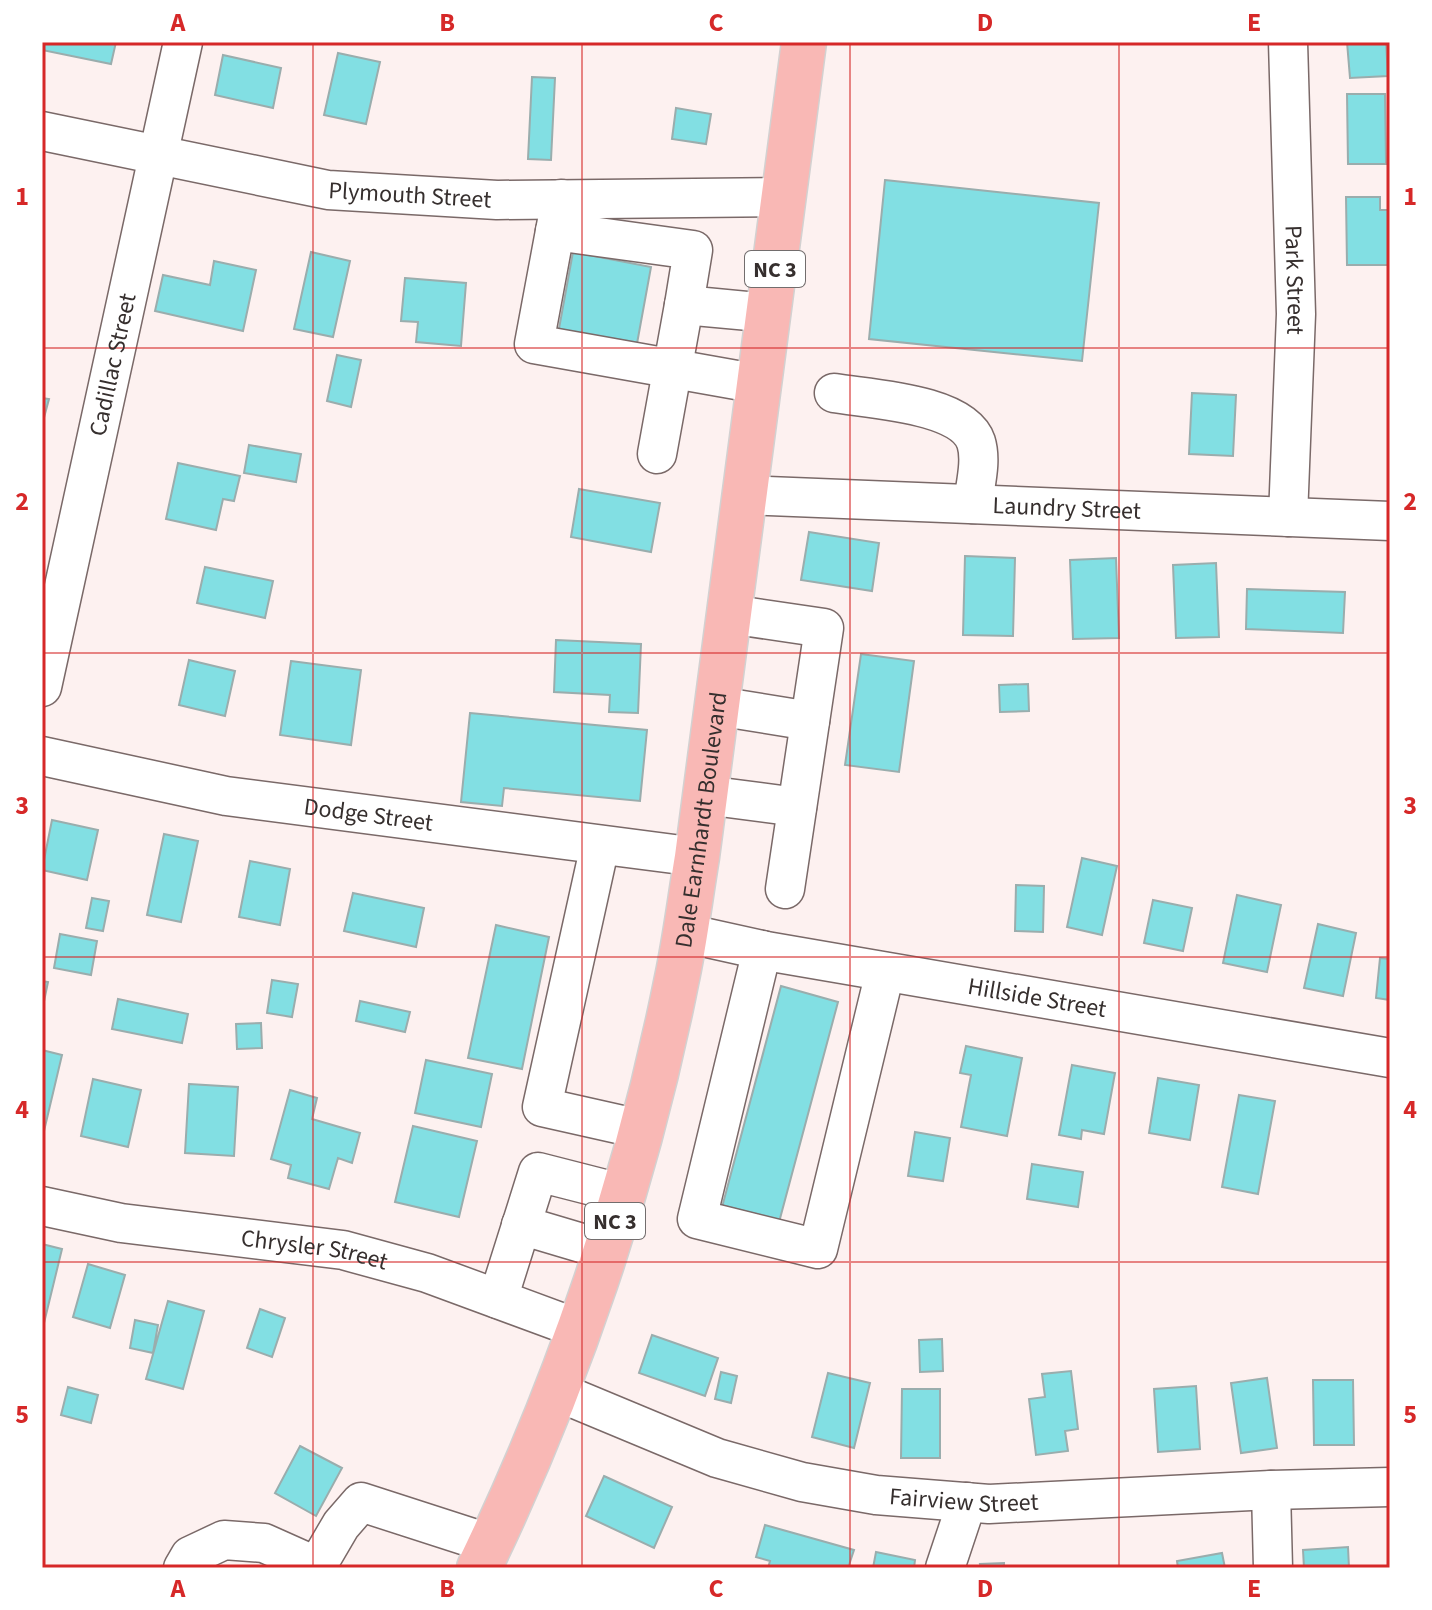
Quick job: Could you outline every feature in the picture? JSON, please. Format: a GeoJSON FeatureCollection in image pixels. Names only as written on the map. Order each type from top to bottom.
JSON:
{"type":"FeatureCollection","features":[{"type":"Feature","properties":{"kind":"main road","name":"Dale Earnhardt Boulevard"},"geometry":{"type":"LineString","coordinates":[[485,1556],[513,1497],[579,1329],[624,1194],[676,984],[697,857],[804,42]]}},
{"type":"Feature","properties":{"kind":"street","name":"Cadillac Street"},"geometry":{"type":"LineString","coordinates":[[42,687],[183,42]]}},
{"type":"Feature","properties":{"kind":"street","name":"Park Street"},"geometry":{"type":"LineString","coordinates":[[1288,42],[1296,314],[1288,517]]}},
{"type":"Feature","properties":{"kind":"street","name":"Plymouth Street"},"geometry":{"type":"LineString","coordinates":[[42,131],[328,190],[497,200],[558,215],[784,197]]}},
{"type":"Feature","properties":{"kind":"street"},"geometry":{"type":"LineString","coordinates":[[657,454],[672,368],[684,305],[693,250],[558,215],[534,344],[672,368],[759,384]]}},
{"type":"Feature","properties":{"kind":"street"},"geometry":{"type":"LineString","coordinates":[[684,305],[769,313]]}},
{"type":"Feature","properties":{"kind":"street"},"geometry":{"type":"LineString","coordinates":[[834,393],[941,413],[968,429],[976,442],[978,467],[973,504]]}},
{"type":"Feature","properties":{"kind":"street","name":"Laundry Street"},"geometry":{"type":"LineString","coordinates":[[745,495],[1390,521]]}},
{"type":"Feature","properties":{"kind":"street"},"geometry":{"type":"LineString","coordinates":[[729,614],[824,628],[785,889]]}},
{"type":"Feature","properties":{"kind":"street"},"geometry":{"type":"LineString","coordinates":[[717,706],[810,721]]}},
{"type":"Feature","properties":{"kind":"street","name":"Dodge Street"},"geometry":{"type":"LineString","coordinates":[[42,756],[226,796],[697,857]]}},
{"type":"Feature","properties":{"kind":"street"},"geometry":{"type":"LineString","coordinates":[[705,795],[797,807]]}},
{"type":"Feature","properties":{"kind":"street"},"geometry":{"type":"LineString","coordinates":[[600,845],[542,1107],[640,1129]]}},
{"type":"Feature","properties":{"kind":"street","name":"Hillside Street"},"geometry":{"type":"LineString","coordinates":[[685,933],[885,972],[1390,1058]]}},
{"type":"Feature","properties":{"kind":"street"},"geometry":{"type":"LineString","coordinates":[[762,950],[697,1219],[818,1249],[885,972]]}},
{"type":"Feature","properties":{"kind":"street"},"geometry":{"type":"LineString","coordinates":[[498,1299],[538,1172],[624,1194]]}},
{"type":"Feature","properties":{"kind":"street","name":"Chrysler Street"},"geometry":{"type":"LineString","coordinates":[[42,1206],[121,1223],[343,1250],[427,1273],[579,1329]]}},
{"type":"Feature","properties":{"kind":"street"},"geometry":{"type":"LineString","coordinates":[[521,1225],[605,1250]]}},
{"type":"Feature","properties":{"kind":"street","name":"Fairview Street"},"geometry":{"type":"LineString","coordinates":[[556,1391],[717,1458],[788,1478],[876,1495],[989,1504],[1390,1487]]}},
{"type":"Feature","properties":{"kind":"street"},"geometry":{"type":"LineString","coordinates":[[1271,1490],[1273,1568]]}},
{"type":"Feature","properties":{"kind":"street"},"geometry":{"type":"LineString","coordinates":[[183,1568],[190,1556],[224,1540],[264,1543],[319,1567],[341,1525],[361,1502],[485,1556]]}},
{"type":"Feature","properties":{"kind":"street"},"geometry":{"type":"LineString","coordinates":[[945,1568],[967,1502]]}},
{"type":"Feature","properties":{"kind":"building"},"geometry":{"type":"Polygon","coordinates":[[[42,42],[116,42],[111,64],[42,50],[42,42]]]}},
{"type":"Feature","properties":{"kind":"building"},"geometry":{"type":"Polygon","coordinates":[[[1347,42],[1386,42],[1388,76],[1350,78],[1347,42]]]}},
{"type":"Feature","properties":{"kind":"building"},"geometry":{"type":"Polygon","coordinates":[[[338,53],[380,62],[366,124],[324,115],[338,53]]]}},
{"type":"Feature","properties":{"kind":"building"},"geometry":{"type":"Polygon","coordinates":[[[223,55],[281,68],[273,108],[215,95],[223,55]]]}},
{"type":"Feature","properties":{"kind":"building"},"geometry":{"type":"Polygon","coordinates":[[[532,77],[555,78],[551,160],[528,159],[532,77]]]}},
{"type":"Feature","properties":{"kind":"building"},"geometry":{"type":"Polygon","coordinates":[[[1347,94],[1385,94],[1386,164],[1348,164],[1347,94]]]}},
{"type":"Feature","properties":{"kind":"building"},"geometry":{"type":"Polygon","coordinates":[[[676,108],[711,114],[706,144],[672,139],[676,108]]]}},
{"type":"Feature","properties":{"kind":"building"},"geometry":{"type":"Polygon","coordinates":[[[885,180],[1099,203],[1082,361],[869,339],[885,180]]]}},
{"type":"Feature","properties":{"kind":"building"},"geometry":{"type":"Polygon","coordinates":[[[1346,197],[1380,197],[1380,210],[1390,210],[1390,265],[1347,265],[1346,197]]]}},
{"type":"Feature","properties":{"kind":"building"},"geometry":{"type":"Polygon","coordinates":[[[311,252],[350,261],[333,337],[294,329],[311,252]]]}},
{"type":"Feature","properties":{"kind":"building"},"geometry":{"type":"Polygon","coordinates":[[[573,252],[651,267],[636,349],[558,334],[573,252]]]}},
{"type":"Feature","properties":{"kind":"building"},"geometry":{"type":"Polygon","coordinates":[[[214,261],[256,270],[243,331],[155,311],[163,275],[210,285],[214,261]]]}},
{"type":"Feature","properties":{"kind":"building"},"geometry":{"type":"Polygon","coordinates":[[[405,278],[466,283],[461,346],[416,342],[418,322],[401,321],[405,278]]]}},
{"type":"Feature","properties":{"kind":"building"},"geometry":{"type":"Polygon","coordinates":[[[337,355],[361,360],[351,407],[327,401],[337,355]]]}},
{"type":"Feature","properties":{"kind":"building"},"geometry":{"type":"Polygon","coordinates":[[[1192,393],[1236,395],[1233,456],[1189,454],[1192,393]]]}},
{"type":"Feature","properties":{"kind":"building"},"geometry":{"type":"Polygon","coordinates":[[[42,398],[49,399],[42,425],[42,398]]]}},
{"type":"Feature","properties":{"kind":"building"},"geometry":{"type":"Polygon","coordinates":[[[249,445],[301,454],[296,482],[244,473],[249,445]]]}},
{"type":"Feature","properties":{"kind":"building"},"geometry":{"type":"Polygon","coordinates":[[[178,463],[240,476],[234,501],[223,499],[216,530],[166,519],[178,463]]]}},
{"type":"Feature","properties":{"kind":"building"},"geometry":{"type":"Polygon","coordinates":[[[579,489],[660,503],[651,552],[571,537],[579,489]]]}},
{"type":"Feature","properties":{"kind":"building"},"geometry":{"type":"Polygon","coordinates":[[[809,532],[879,543],[872,591],[801,580],[809,532]]]}},
{"type":"Feature","properties":{"kind":"building"},"geometry":{"type":"Polygon","coordinates":[[[965,556],[1015,558],[1013,636],[963,635],[965,556]]]}},
{"type":"Feature","properties":{"kind":"building"},"geometry":{"type":"Polygon","coordinates":[[[1116,558],[1119,638],[1073,639],[1070,560],[1116,558]]]}},
{"type":"Feature","properties":{"kind":"building"},"geometry":{"type":"Polygon","coordinates":[[[1216,563],[1219,637],[1176,638],[1173,565],[1216,563]]]}},
{"type":"Feature","properties":{"kind":"building"},"geometry":{"type":"Polygon","coordinates":[[[205,567],[273,581],[265,618],[197,603],[205,567]]]}},
{"type":"Feature","properties":{"kind":"building"},"geometry":{"type":"Polygon","coordinates":[[[1247,589],[1345,592],[1343,633],[1246,629],[1247,589]]]}},
{"type":"Feature","properties":{"kind":"building"},"geometry":{"type":"Polygon","coordinates":[[[556,640],[641,644],[638,713],[609,712],[610,695],[554,692],[556,640]]]}},
{"type":"Feature","properties":{"kind":"building"},"geometry":{"type":"Polygon","coordinates":[[[861,654],[914,661],[899,772],[845,765],[861,654]]]}},
{"type":"Feature","properties":{"kind":"building"},"geometry":{"type":"Polygon","coordinates":[[[189,660],[235,671],[225,716],[179,705],[189,660]]]}},
{"type":"Feature","properties":{"kind":"building"},"geometry":{"type":"Polygon","coordinates":[[[291,661],[361,670],[351,745],[280,735],[291,661]]]}},
{"type":"Feature","properties":{"kind":"building"},"geometry":{"type":"Polygon","coordinates":[[[1028,684],[1029,711],[1000,712],[999,685],[1028,684]]]}},
{"type":"Feature","properties":{"kind":"building"},"geometry":{"type":"Polygon","coordinates":[[[470,713],[647,730],[640,801],[504,788],[502,806],[461,802],[470,713]]]}},
{"type":"Feature","properties":{"kind":"building"},"geometry":{"type":"Polygon","coordinates":[[[52,820],[98,830],[87,880],[42,870],[52,820]]]}},
{"type":"Feature","properties":{"kind":"building"},"geometry":{"type":"Polygon","coordinates":[[[164,834],[198,841],[181,922],[147,915],[164,834]]]}},
{"type":"Feature","properties":{"kind":"building"},"geometry":{"type":"Polygon","coordinates":[[[1082,858],[1117,866],[1102,935],[1067,927],[1082,858]]]}},
{"type":"Feature","properties":{"kind":"building"},"geometry":{"type":"Polygon","coordinates":[[[250,861],[290,869],[280,925],[239,917],[250,861]]]}},
{"type":"Feature","properties":{"kind":"building"},"geometry":{"type":"Polygon","coordinates":[[[1016,885],[1044,886],[1043,932],[1015,931],[1016,885]]]}},
{"type":"Feature","properties":{"kind":"building"},"geometry":{"type":"Polygon","coordinates":[[[353,893],[424,908],[416,947],[344,931],[353,893]]]}},
{"type":"Feature","properties":{"kind":"building"},"geometry":{"type":"Polygon","coordinates":[[[1237,895],[1281,905],[1267,972],[1223,963],[1237,895]]]}},
{"type":"Feature","properties":{"kind":"building"},"geometry":{"type":"Polygon","coordinates":[[[92,898],[109,901],[103,931],[86,928],[92,898]]]}},
{"type":"Feature","properties":{"kind":"building"},"geometry":{"type":"Polygon","coordinates":[[[1153,900],[1192,908],[1183,951],[1144,943],[1153,900]]]}},
{"type":"Feature","properties":{"kind":"building"},"geometry":{"type":"Polygon","coordinates":[[[1318,924],[1356,933],[1343,996],[1304,988],[1318,924]]]}},
{"type":"Feature","properties":{"kind":"building"},"geometry":{"type":"Polygon","coordinates":[[[496,925],[549,937],[522,1069],[468,1058],[496,925]]]}},
{"type":"Feature","properties":{"kind":"building"},"geometry":{"type":"Polygon","coordinates":[[[60,934],[97,941],[91,975],[54,968],[60,934]]]}},
{"type":"Feature","properties":{"kind":"building"},"geometry":{"type":"Polygon","coordinates":[[[1380,958],[1390,959],[1390,1000],[1376,998],[1380,958]]]}},
{"type":"Feature","properties":{"kind":"building"},"geometry":{"type":"Polygon","coordinates":[[[272,980],[298,984],[292,1017],[267,1013],[272,980]]]}},
{"type":"Feature","properties":{"kind":"building"},"geometry":{"type":"Polygon","coordinates":[[[42,981],[48,982],[42,1011],[42,981]]]}},
{"type":"Feature","properties":{"kind":"building"},"geometry":{"type":"Polygon","coordinates":[[[781,986],[838,1002],[778,1226],[721,1211],[781,986]]]}},
{"type":"Feature","properties":{"kind":"building"},"geometry":{"type":"Polygon","coordinates":[[[118,999],[188,1014],[182,1043],[112,1029],[118,999]]]}},
{"type":"Feature","properties":{"kind":"building"},"geometry":{"type":"Polygon","coordinates":[[[360,1001],[410,1012],[405,1032],[356,1021],[360,1001]]]}},
{"type":"Feature","properties":{"kind":"building"},"geometry":{"type":"Polygon","coordinates":[[[261,1023],[262,1048],[237,1049],[236,1024],[261,1023]]]}},
{"type":"Feature","properties":{"kind":"building"},"geometry":{"type":"Polygon","coordinates":[[[966,1046],[1022,1058],[1007,1136],[961,1127],[971,1075],[960,1073],[966,1046]]]}},
{"type":"Feature","properties":{"kind":"building"},"geometry":{"type":"Polygon","coordinates":[[[42,1050],[62,1055],[44,1131],[42,1130],[42,1050]]]}},
{"type":"Feature","properties":{"kind":"building"},"geometry":{"type":"Polygon","coordinates":[[[426,1060],[492,1074],[481,1127],[415,1113],[426,1060]]]}},
{"type":"Feature","properties":{"kind":"building"},"geometry":{"type":"Polygon","coordinates":[[[1072,1065],[1115,1073],[1104,1134],[1082,1130],[1081,1139],[1059,1135],[1072,1065]]]}},
{"type":"Feature","properties":{"kind":"building"},"geometry":{"type":"Polygon","coordinates":[[[1158,1078],[1199,1085],[1190,1140],[1149,1133],[1158,1078]]]}},
{"type":"Feature","properties":{"kind":"building"},"geometry":{"type":"Polygon","coordinates":[[[93,1079],[141,1090],[128,1147],[81,1136],[93,1079]]]}},
{"type":"Feature","properties":{"kind":"building"},"geometry":{"type":"Polygon","coordinates":[[[189,1084],[238,1087],[234,1156],[185,1153],[189,1084]]]}},
{"type":"Feature","properties":{"kind":"building"},"geometry":{"type":"Polygon","coordinates":[[[290,1090],[317,1098],[312,1119],[360,1133],[352,1163],[338,1158],[329,1189],[288,1178],[291,1165],[271,1159],[290,1090]]]}},
{"type":"Feature","properties":{"kind":"building"},"geometry":{"type":"Polygon","coordinates":[[[1239,1095],[1275,1101],[1258,1194],[1222,1187],[1239,1095]]]}},
{"type":"Feature","properties":{"kind":"building"},"geometry":{"type":"Polygon","coordinates":[[[413,1126],[477,1141],[459,1217],[395,1202],[413,1126]]]}},
{"type":"Feature","properties":{"kind":"building"},"geometry":{"type":"Polygon","coordinates":[[[915,1132],[950,1138],[943,1181],[908,1176],[915,1132]]]}},
{"type":"Feature","properties":{"kind":"building"},"geometry":{"type":"Polygon","coordinates":[[[1032,1164],[1083,1172],[1078,1207],[1027,1199],[1032,1164]]]}},
{"type":"Feature","properties":{"kind":"building"},"geometry":{"type":"Polygon","coordinates":[[[42,1244],[62,1249],[44,1323],[42,1322],[42,1244]]]}},
{"type":"Feature","properties":{"kind":"building"},"geometry":{"type":"Polygon","coordinates":[[[88,1264],[125,1275],[110,1328],[73,1317],[88,1264]]]}},
{"type":"Feature","properties":{"kind":"building"},"geometry":{"type":"Polygon","coordinates":[[[168,1301],[204,1311],[183,1389],[146,1379],[168,1301]]]}},
{"type":"Feature","properties":{"kind":"building"},"geometry":{"type":"Polygon","coordinates":[[[260,1309],[285,1318],[272,1357],[247,1348],[260,1309]]]}},
{"type":"Feature","properties":{"kind":"building"},"geometry":{"type":"Polygon","coordinates":[[[135,1320],[158,1325],[153,1353],[130,1348],[135,1320]]]}},
{"type":"Feature","properties":{"kind":"building"},"geometry":{"type":"Polygon","coordinates":[[[652,1335],[718,1358],[705,1396],[639,1373],[652,1335]]]}},
{"type":"Feature","properties":{"kind":"building"},"geometry":{"type":"Polygon","coordinates":[[[942,1339],[943,1371],[920,1372],[919,1340],[942,1339]]]}},
{"type":"Feature","properties":{"kind":"building"},"geometry":{"type":"Polygon","coordinates":[[[1071,1371],[1078,1429],[1065,1431],[1068,1451],[1036,1455],[1029,1399],[1045,1397],[1042,1374],[1071,1371]]]}},
{"type":"Feature","properties":{"kind":"building"},"geometry":{"type":"Polygon","coordinates":[[[721,1372],[737,1376],[731,1403],[715,1399],[721,1372]]]}},
{"type":"Feature","properties":{"kind":"building"},"geometry":{"type":"Polygon","coordinates":[[[828,1373],[870,1383],[854,1448],[812,1437],[828,1373]]]}},
{"type":"Feature","properties":{"kind":"building"},"geometry":{"type":"Polygon","coordinates":[[[1267,1378],[1277,1448],[1241,1453],[1231,1383],[1267,1378]]]}},
{"type":"Feature","properties":{"kind":"building"},"geometry":{"type":"Polygon","coordinates":[[[1313,1380],[1353,1380],[1354,1445],[1314,1445],[1313,1380]]]}},
{"type":"Feature","properties":{"kind":"building"},"geometry":{"type":"Polygon","coordinates":[[[1196,1386],[1200,1449],[1158,1452],[1154,1389],[1196,1386]]]}},
{"type":"Feature","properties":{"kind":"building"},"geometry":{"type":"Polygon","coordinates":[[[68,1387],[98,1395],[91,1423],[61,1415],[68,1387]]]}},
{"type":"Feature","properties":{"kind":"building"},"geometry":{"type":"Polygon","coordinates":[[[902,1389],[940,1389],[940,1458],[901,1458],[902,1389]]]}},
{"type":"Feature","properties":{"kind":"building"},"geometry":{"type":"Polygon","coordinates":[[[300,1446],[342,1468],[316,1516],[275,1493],[300,1446]]]}},
{"type":"Feature","properties":{"kind":"building"},"geometry":{"type":"Polygon","coordinates":[[[604,1476],[672,1507],[654,1548],[586,1516],[604,1476]]]}},
{"type":"Feature","properties":{"kind":"building"},"geometry":{"type":"Polygon","coordinates":[[[765,1525],[854,1550],[848,1568],[768,1568],[770,1561],[756,1557],[765,1525]]]}},
{"type":"Feature","properties":{"kind":"building"},"geometry":{"type":"Polygon","coordinates":[[[1348,1547],[1349,1568],[1304,1568],[1303,1550],[1348,1547]]]}},
{"type":"Feature","properties":{"kind":"building"},"geometry":{"type":"Polygon","coordinates":[[[876,1552],[915,1560],[914,1568],[873,1568],[876,1552]]]}},
{"type":"Feature","properties":{"kind":"building"},"geometry":{"type":"Polygon","coordinates":[[[1222,1553],[1225,1568],[1178,1568],[1177,1561],[1222,1553]]]}},
{"type":"Feature","properties":{"kind":"building"},"geometry":{"type":"Polygon","coordinates":[[[1004,1563],[1004,1568],[981,1568],[980,1564],[1004,1563]]]}}]}
